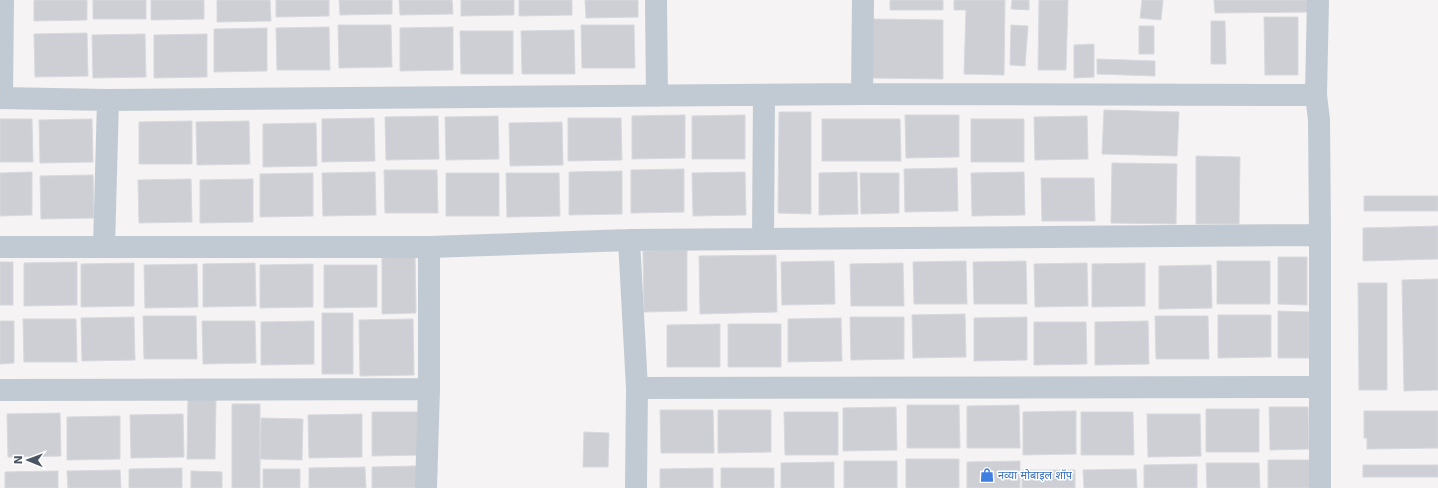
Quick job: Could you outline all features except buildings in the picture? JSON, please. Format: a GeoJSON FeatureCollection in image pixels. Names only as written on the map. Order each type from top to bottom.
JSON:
{"type":"FeatureCollection","features":[{"type":"Feature","properties":{"kind":"street"},"geometry":{"type":"LineString","coordinates":[[2,0],[1,98],[108,100],[862,94],[1316,95]]}},
{"type":"Feature","properties":{"kind":"street"},"geometry":{"type":"LineString","coordinates":[[656,0],[657,96]]}},
{"type":"Feature","properties":{"kind":"street"},"geometry":{"type":"LineString","coordinates":[[862,94],[863,0]]}},
{"type":"Feature","properties":{"kind":"street"},"geometry":{"type":"LineString","coordinates":[[1318,0],[1316,95],[1319,120],[1320,488]]}},
{"type":"Feature","properties":{"kind":"street"},"geometry":{"type":"LineString","coordinates":[[762,239],[764,95]]}},
{"type":"Feature","properties":{"kind":"street"},"geometry":{"type":"LineString","coordinates":[[104,247],[108,100]]}},
{"type":"Feature","properties":{"kind":"street"},"geometry":{"type":"LineString","coordinates":[[0,247],[429,247],[629,240],[1320,235]]}},
{"type":"Feature","properties":{"kind":"street"},"geometry":{"type":"LineString","coordinates":[[629,240],[637,388],[636,488]]}},
{"type":"Feature","properties":{"kind":"street"},"geometry":{"type":"LineString","coordinates":[[426,488],[429,390],[429,247]]}},
{"type":"Feature","properties":{"kind":"street"},"geometry":{"type":"LineString","coordinates":[[637,388],[1320,387]]}},
{"type":"Feature","properties":{"kind":"street"},"geometry":{"type":"LineString","coordinates":[[0,390],[429,390]]}},
{"type":"Feature","properties":{"kind":"place","name":"नव्या मोबाइल शॉप"},"geometry":{"type":"Point","coordinates":[987,475]}}]}
